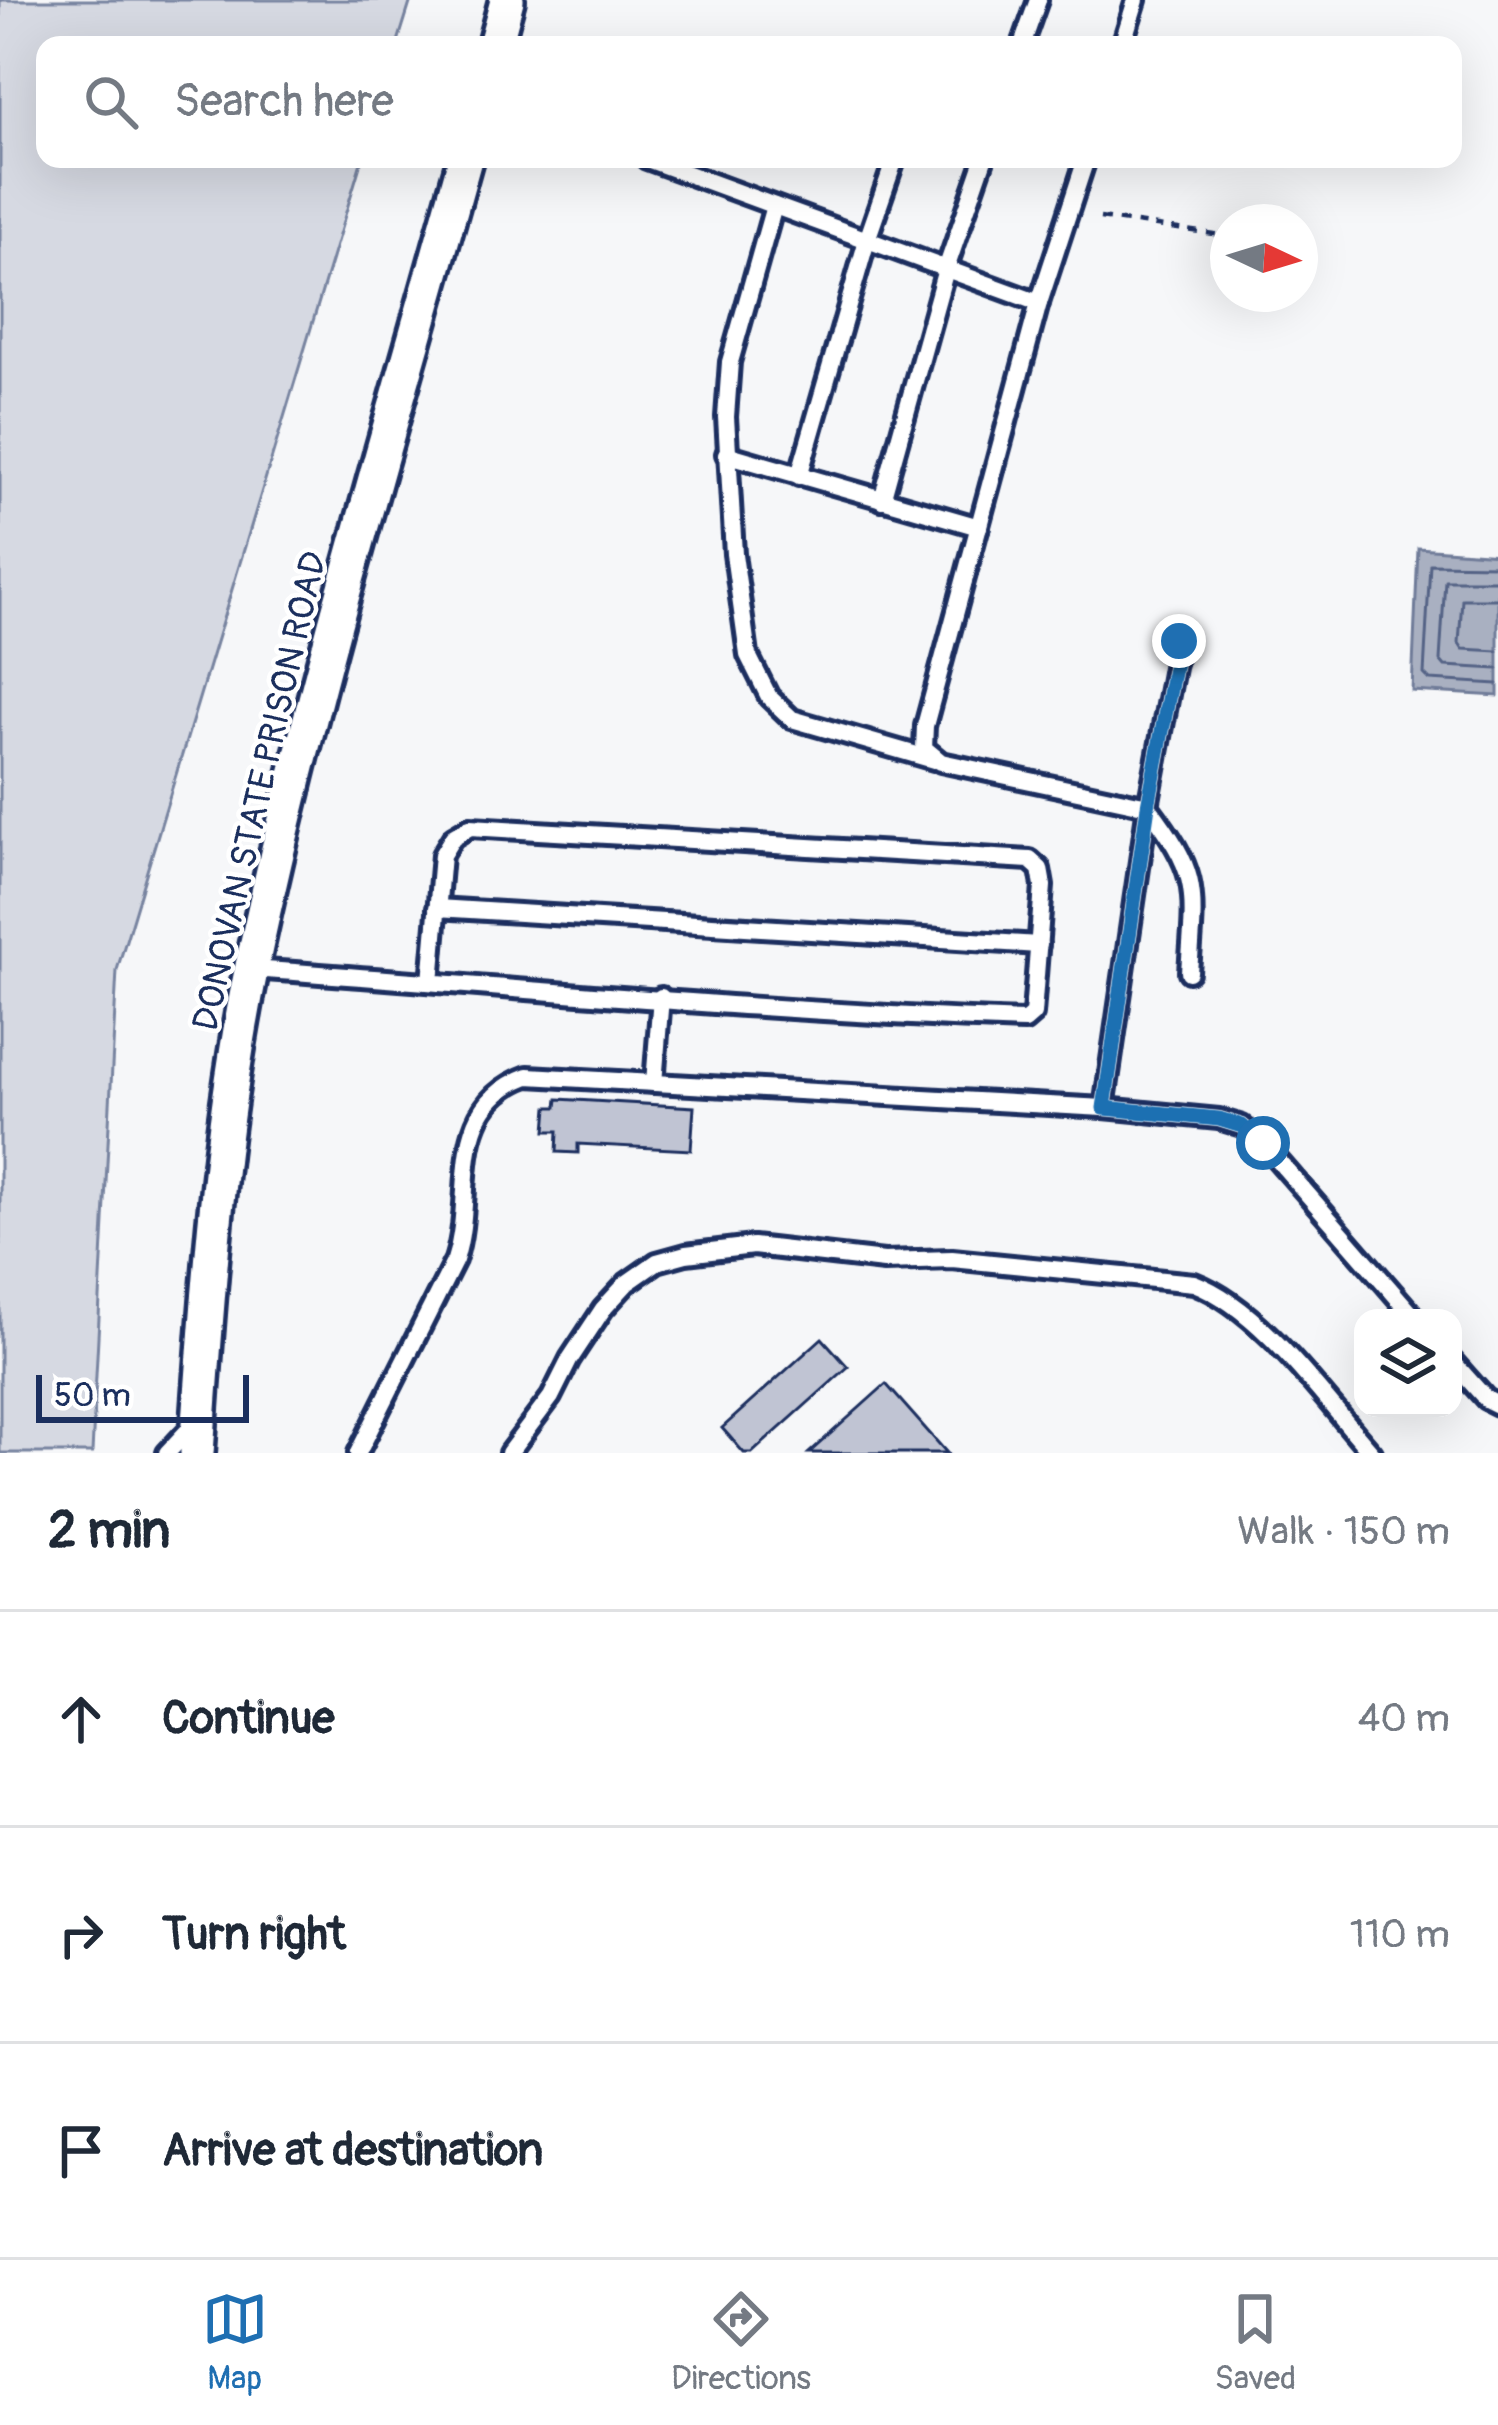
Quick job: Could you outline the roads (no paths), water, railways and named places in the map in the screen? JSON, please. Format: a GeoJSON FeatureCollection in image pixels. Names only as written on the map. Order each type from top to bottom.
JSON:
{"type":"FeatureCollection","features":[{"type":"Feature","properties":{"kind":"street"},"geometry":{"type":"LineString","coordinates":[[497,36],[507,0]]}},
{"type":"Feature","properties":{"kind":"street","name":"DONOVAN STATE PRISON ROAD"},"geometry":{"type":"LineString","coordinates":[[197,1453],[222,1150],[252,969],[301,759],[463,168]]}},
{"type":"Feature","properties":{"kind":"lane"},"geometry":{"type":"LineString","coordinates":[[1025,36],[1038,0]]}},
{"type":"Feature","properties":{"kind":"lane"},"geometry":{"type":"LineString","coordinates":[[1125,36],[1136,0]]}},
{"type":"Feature","properties":{"kind":"lane"},"geometry":{"type":"LineString","coordinates":[[671,168],[1039,304]]}},
{"type":"Feature","properties":{"kind":"lane"},"geometry":{"type":"LineString","coordinates":[[799,476],[892,168]]}},
{"type":"Feature","properties":{"kind":"lane"},"geometry":{"type":"LineString","coordinates":[[883,500],[946,269],[981,168]]}},
{"type":"Feature","properties":{"kind":"lane"},"geometry":{"type":"LineString","coordinates":[[941,762],[924,748],[925,726],[1039,304],[1082,168]]}},
{"type":"Feature","properties":{"kind":"lane"},"geometry":{"type":"LineString","coordinates":[[774,206],[730,362],[726,454],[748,655],[769,697],[792,719],[941,762],[1148,806],[1180,849],[1191,877],[1189,972]]}},
{"type":"Feature","properties":{"kind":"lane"},"geometry":{"type":"LineString","coordinates":[[726,454],[979,527]]}},
{"type":"Feature","properties":{"kind":"lane"},"geometry":{"type":"LineString","coordinates":[[1104,1108],[1148,806],[1179,641]]}},
{"type":"Feature","properties":{"kind":"lane"},"geometry":{"type":"LineString","coordinates":[[252,969],[431,982],[661,998],[1024,1021],[1033,1014],[1043,886],[1040,869],[1030,860],[470,826],[453,837],[442,855],[431,982]]}},
{"type":"Feature","properties":{"kind":"lane"},"geometry":{"type":"LineString","coordinates":[[437,908],[1039,945]]}},
{"type":"Feature","properties":{"kind":"lane"},"geometry":{"type":"LineString","coordinates":[[654,1083],[661,998]]}},
{"type":"Feature","properties":{"kind":"lane"},"geometry":{"type":"LineString","coordinates":[[358,1453],[455,1260],[463,1235],[472,1130],[502,1085],[528,1076],[1104,1108],[1219,1119],[1242,1126],[1263,1143],[1407,1309]]}},
{"type":"Feature","properties":{"kind":"lane"},"geometry":{"type":"LineString","coordinates":[[509,1453],[551,1397],[603,1309],[627,1283],[657,1262],[723,1247],[753,1246],[884,1261],[952,1259],[1194,1283],[1246,1311],[1372,1453]]}},
{"type":"Feature","properties":{"kind":"lane"},"geometry":{"type":"LineString","coordinates":[[1462,1372],[1486,1400],[1498,1405]]}},
{"type":"Feature","properties":{"kind":"lane"},"geometry":{"type":"LineString","coordinates":[[167,1453],[200,1418]]}},
{"type":"Feature","properties":{"kind":"water"},"geometry":{"type":"Polygon","coordinates":[[[1418,548],[1498,554],[1498,696],[1412,691],[1418,548]]]}}]}
